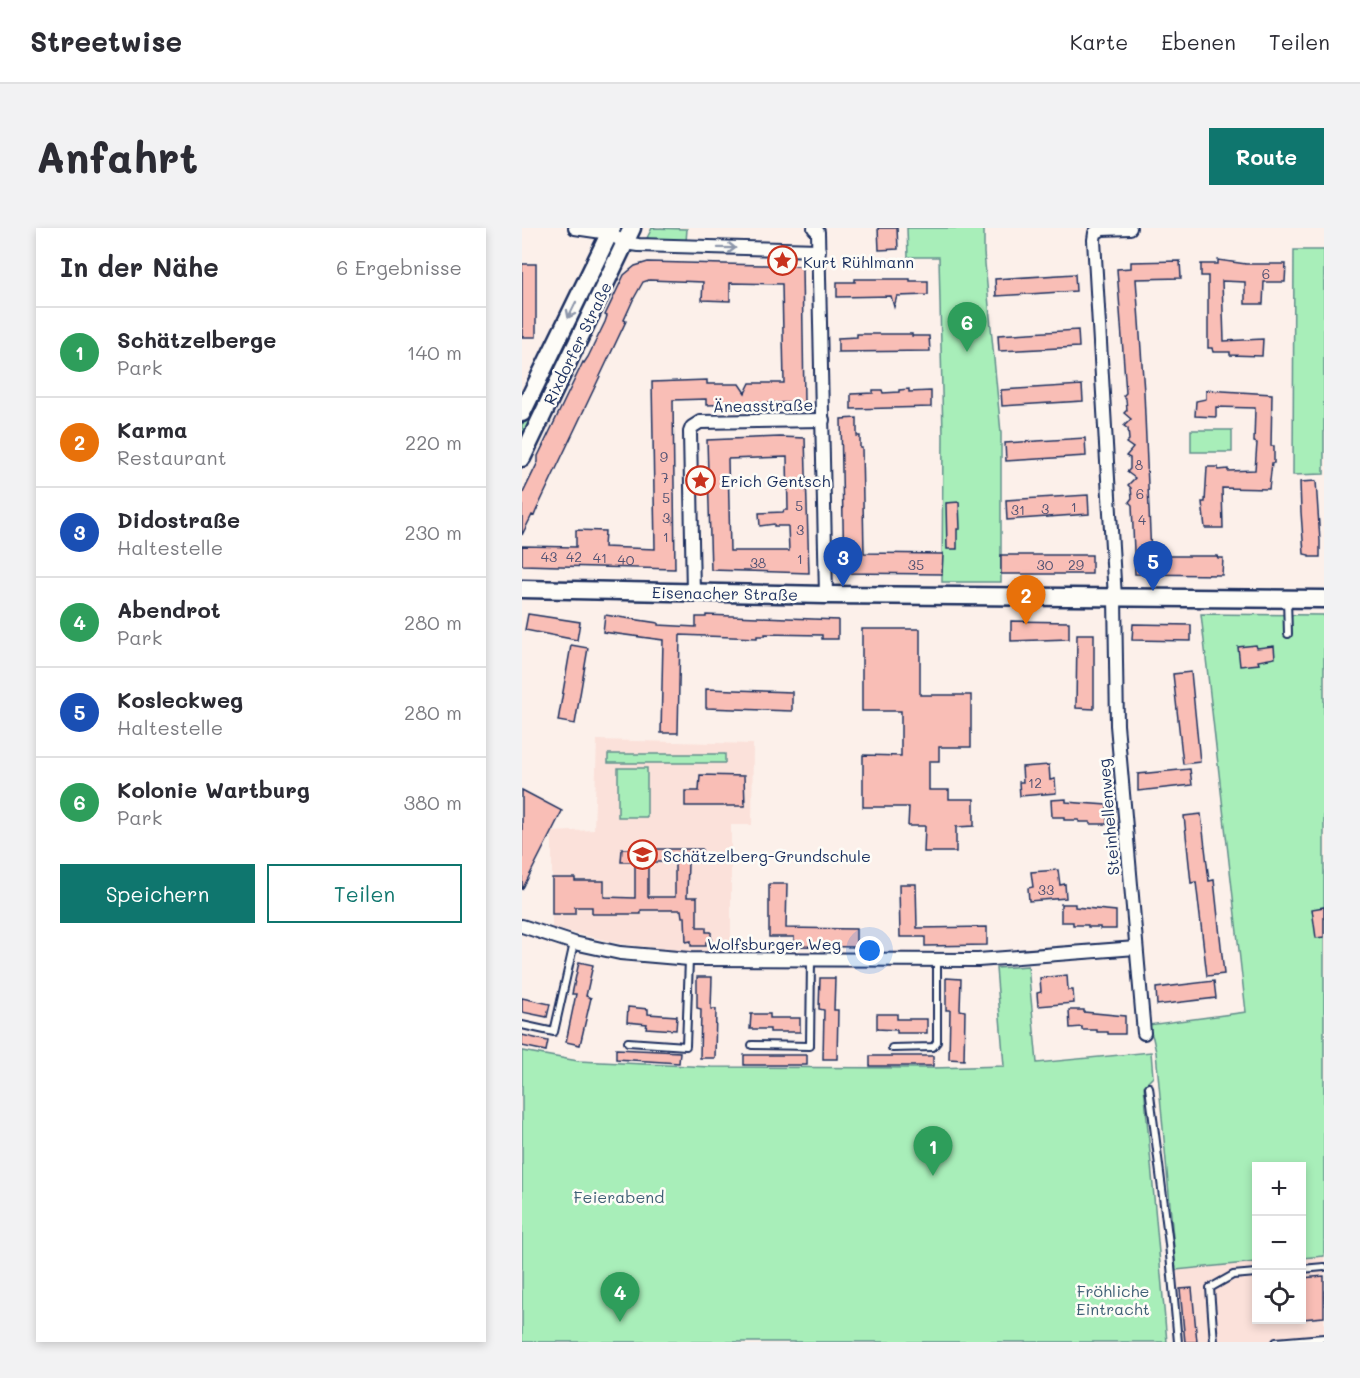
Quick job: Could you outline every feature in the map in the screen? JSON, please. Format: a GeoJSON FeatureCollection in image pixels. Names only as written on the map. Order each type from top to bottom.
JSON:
{"type":"FeatureCollection","features":[{"type":"Feature","properties":{"kind":"street"},"geometry":{"type":"LineString","coordinates":[[575,228],[620,232],[638,245],[819,250]]}},
{"type":"Feature","properties":{"kind":"street"},"geometry":{"type":"LineString","coordinates":[[1102,229],[1130,228]]}},
{"type":"Feature","properties":{"kind":"street","name":"Steinhellenweg"},"geometry":{"type":"LineString","coordinates":[[1102,229],[1095,233],[1094,240],[1115,598],[1117,724],[1144,1033]]}},
{"type":"Feature","properties":{"kind":"street"},"geometry":{"type":"LineString","coordinates":[[816,230],[819,250],[826,595]]}},
{"type":"Feature","properties":{"kind":"street","name":"Rixdorfer Straße"},"geometry":{"type":"LineString","coordinates":[[522,413],[620,232]]}},
{"type":"Feature","properties":{"kind":"street","name":"Rixdorfer Straße"},"geometry":{"type":"LineString","coordinates":[[522,458],[620,232]]}},
{"type":"Feature","properties":{"kind":"street","name":"Äneasstraße"},"geometry":{"type":"LineString","coordinates":[[693,593],[690,432],[692,427],[700,422],[823,420]]}},
{"type":"Feature","properties":{"kind":"street","name":"Eisenacher Straße"},"geometry":{"type":"LineString","coordinates":[[522,589],[826,595],[1324,599]]}},
{"type":"Feature","properties":{"kind":"street","name":"Wolfsburger Weg"},"geometry":{"type":"LineString","coordinates":[[522,926],[574,943],[621,953],[689,959],[936,960],[1016,958],[1136,948]]}},
{"type":"Feature","properties":{"kind":"lane"},"geometry":{"type":"LineString","coordinates":[[1287,599],[1288,633]]}},
{"type":"Feature","properties":{"kind":"lane"},"geometry":{"type":"LineString","coordinates":[[522,1025],[554,1032],[574,943]]}},
{"type":"Feature","properties":{"kind":"lane"},"geometry":{"type":"LineString","coordinates":[[628,1042],[686,1046],[689,959]]}},
{"type":"Feature","properties":{"kind":"lane"},"geometry":{"type":"LineString","coordinates":[[752,1045],[810,1046],[811,960]]}},
{"type":"Feature","properties":{"kind":"lane"},"geometry":{"type":"LineString","coordinates":[[892,1048],[933,1047],[937,1042],[936,960]]}},
{"type":"Feature","properties":{"kind":"lane"},"geometry":{"type":"LineString","coordinates":[[1149,1087],[1169,1244],[1178,1342]]}},
{"type":"Feature","properties":{"kind":"lane"},"geometry":{"type":"LineString","coordinates":[[1306,1269],[1324,1267]]}},
{"type":"Feature","properties":{"kind":"lane"},"geometry":{"type":"LineString","coordinates":[[1214,1342],[1210,1288],[1233,1275],[1252,1273]]}},
{"type":"Feature","properties":{"kind":"lane"},"geometry":{"type":"LineString","coordinates":[[1276,1342],[1324,1338]]}},
{"type":"Feature","properties":{"kind":"shaded area","name":"Schätzelberg-Grundschule"},"geometry":{"type":"Polygon","coordinates":[[[597,740],[753,744],[752,825],[731,825],[731,952],[686,951],[622,944],[552,928],[552,832],[594,830],[597,740]]]}},
{"type":"Feature","properties":{"kind":"shaded area"},"geometry":{"type":"Polygon","coordinates":[[[1324,1256],[1324,1342],[1183,1342],[1176,1270],[1252,1262],[1252,1324],[1306,1324],[1306,1258],[1324,1256]]]}},
{"type":"Feature","properties":{"kind":"green space"},"geometry":{"type":"Polygon","coordinates":[[[652,228],[687,229],[686,242],[646,240],[652,228]]]}},
{"type":"Feature","properties":{"kind":"green space"},"geometry":{"type":"Polygon","coordinates":[[[907,228],[984,228],[984,253],[1001,433],[1001,582],[942,582],[943,436],[939,257],[908,257],[907,228]]]}},
{"type":"Feature","properties":{"kind":"green space"},"geometry":{"type":"Polygon","coordinates":[[[1294,250],[1324,250],[1324,474],[1293,475],[1294,250]]]}},
{"type":"Feature","properties":{"kind":"green space"},"geometry":{"type":"Polygon","coordinates":[[[601,257],[613,259],[522,449],[522,425],[601,257]]]}},
{"type":"Feature","properties":{"kind":"green space"},"geometry":{"type":"Polygon","coordinates":[[[1191,430],[1232,430],[1232,452],[1191,452],[1191,430]]]}},
{"type":"Feature","properties":{"kind":"green space"},"geometry":{"type":"Polygon","coordinates":[[[1201,614],[1324,615],[1324,1256],[1306,1258],[1306,1162],[1252,1162],[1252,1262],[1176,1270],[1156,1052],[1148,1025],[1246,1012],[1201,614]]]}},
{"type":"Feature","properties":{"kind":"green space"},"geometry":{"type":"Polygon","coordinates":[[[608,754],[725,754],[725,763],[608,763],[608,754]]]}},
{"type":"Feature","properties":{"kind":"green space"},"geometry":{"type":"Polygon","coordinates":[[[618,768],[647,768],[647,817],[618,817],[618,768]]]}},
{"type":"Feature","properties":{"kind":"green space"},"geometry":{"type":"Polygon","coordinates":[[[1028,966],[1037,1063],[1151,1052],[1153,1077],[1144,1086],[1167,1342],[522,1342],[522,1051],[578,1061],[711,1067],[1004,1066],[996,968],[1028,966]]]}},
{"type":"Feature","properties":{"kind":"building"},"geometry":{"type":"Polygon","coordinates":[[[878,228],[897,228],[898,249],[879,250],[878,228]]]}},
{"type":"Feature","properties":{"kind":"building"},"geometry":{"type":"Polygon","coordinates":[[[1218,260],[1246,264],[1286,264],[1285,282],[1264,282],[1263,304],[1245,304],[1245,282],[1222,281],[1224,341],[1263,339],[1262,356],[1230,355],[1230,352],[1213,352],[1212,348],[1208,348],[1208,276],[1201,276],[1201,264],[1218,264],[1218,260]]]}},
{"type":"Feature","properties":{"kind":"building"},"geometry":{"type":"Polygon","coordinates":[[[1180,261],[1181,278],[1136,279],[1144,392],[1151,556],[1217,556],[1223,558],[1222,575],[1135,574],[1132,505],[1129,502],[1132,498],[1131,488],[1128,485],[1135,478],[1127,472],[1130,469],[1130,458],[1126,456],[1133,448],[1126,443],[1129,440],[1128,429],[1124,426],[1131,419],[1124,413],[1127,410],[1126,399],[1123,396],[1126,393],[1117,269],[1131,268],[1131,262],[1180,261]]]}},
{"type":"Feature","properties":{"kind":"building"},"geometry":{"type":"Polygon","coordinates":[[[648,262],[802,266],[804,402],[706,405],[706,399],[673,400],[675,569],[522,565],[522,546],[576,547],[576,530],[605,531],[604,547],[655,549],[652,382],[707,380],[707,384],[739,384],[745,393],[750,383],[784,383],[782,284],[730,283],[730,301],[702,300],[703,282],[649,280],[643,282],[534,516],[532,515],[522,535],[522,495],[538,462],[538,456],[605,322],[607,316],[605,315],[624,275],[635,266],[648,262]]]}},
{"type":"Feature","properties":{"kind":"building"},"geometry":{"type":"Polygon","coordinates":[[[522,264],[536,264],[536,337],[522,337],[522,264]]]}},
{"type":"Feature","properties":{"kind":"building"},"geometry":{"type":"Polygon","coordinates":[[[1075,274],[1076,291],[996,296],[995,279],[1075,274]]]}},
{"type":"Feature","properties":{"kind":"building"},"geometry":{"type":"Polygon","coordinates":[[[855,279],[928,281],[928,295],[897,296],[894,307],[891,296],[837,297],[837,282],[855,282],[855,279]]]}},
{"type":"Feature","properties":{"kind":"building"},"geometry":{"type":"Polygon","coordinates":[[[1078,330],[1079,347],[999,351],[998,335],[1078,330]]]}},
{"type":"Feature","properties":{"kind":"building"},"geometry":{"type":"Polygon","coordinates":[[[857,334],[929,336],[930,351],[838,352],[838,338],[857,337],[857,334]]]}},
{"type":"Feature","properties":{"kind":"building"},"geometry":{"type":"Polygon","coordinates":[[[1082,385],[1083,401],[1002,406],[1001,390],[1082,385]]]}},
{"type":"Feature","properties":{"kind":"building"},"geometry":{"type":"Polygon","coordinates":[[[909,389],[909,392],[931,391],[931,407],[851,409],[851,394],[873,393],[873,390],[882,390],[883,393],[899,392],[899,390],[909,389]]]}},
{"type":"Feature","properties":{"kind":"building"},"geometry":{"type":"Polygon","coordinates":[[[1206,390],[1272,394],[1271,446],[1274,446],[1274,463],[1272,463],[1269,489],[1222,488],[1223,528],[1205,528],[1202,502],[1205,502],[1207,467],[1218,467],[1218,470],[1228,469],[1228,471],[1255,470],[1257,443],[1254,442],[1255,408],[1216,407],[1216,417],[1195,416],[1196,401],[1206,399],[1206,390]]]}},
{"type":"Feature","properties":{"kind":"building"},"geometry":{"type":"Polygon","coordinates":[[[857,418],[857,436],[860,436],[860,448],[862,448],[864,553],[943,554],[942,574],[844,573],[841,419],[857,418]]]}},
{"type":"Feature","properties":{"kind":"building"},"geometry":{"type":"Polygon","coordinates":[[[805,438],[809,573],[711,570],[707,440],[805,438]],[[787,457],[728,459],[730,551],[789,551],[788,526],[774,526],[774,524],[760,526],[759,513],[788,510],[787,457]]]}},
{"type":"Feature","properties":{"kind":"building"},"geometry":{"type":"Polygon","coordinates":[[[1085,438],[1086,456],[1006,461],[1005,443],[1085,438]]]}},
{"type":"Feature","properties":{"kind":"building"},"geometry":{"type":"Polygon","coordinates":[[[1316,481],[1320,557],[1309,557],[1304,554],[1300,482],[1316,481]]]}},
{"type":"Feature","properties":{"kind":"building"},"geometry":{"type":"Polygon","coordinates":[[[1088,495],[1089,514],[1007,520],[1006,500],[1088,495]]]}},
{"type":"Feature","properties":{"kind":"building"},"geometry":{"type":"Polygon","coordinates":[[[959,502],[960,529],[957,529],[957,549],[947,549],[946,503],[959,502]]]}},
{"type":"Feature","properties":{"kind":"building"},"geometry":{"type":"Polygon","coordinates":[[[1001,555],[1092,555],[1092,574],[1001,574],[1001,555]]]}},
{"type":"Feature","properties":{"kind":"building"},"geometry":{"type":"Polygon","coordinates":[[[528,614],[580,622],[577,640],[525,630],[528,614]]]}},
{"type":"Feature","properties":{"kind":"building"},"geometry":{"type":"Polygon","coordinates":[[[605,615],[658,623],[658,625],[696,627],[696,617],[706,617],[706,615],[838,620],[838,639],[822,639],[822,635],[765,634],[757,638],[680,635],[678,733],[661,733],[663,640],[603,632],[605,615]]]}},
{"type":"Feature","properties":{"kind":"building"},"geometry":{"type":"Polygon","coordinates":[[[1011,621],[1069,622],[1069,639],[1011,641],[1011,621]]]}},
{"type":"Feature","properties":{"kind":"building"},"geometry":{"type":"Polygon","coordinates":[[[1133,624],[1191,625],[1191,641],[1132,640],[1133,624]]]}},
{"type":"Feature","properties":{"kind":"building"},"geometry":{"type":"Polygon","coordinates":[[[862,629],[920,629],[920,695],[971,695],[971,747],[939,747],[939,761],[929,761],[929,790],[949,790],[949,799],[974,799],[974,826],[956,827],[956,852],[924,852],[925,826],[908,826],[909,807],[863,807],[863,755],[901,756],[901,711],[862,711],[862,629]]]}},
{"type":"Feature","properties":{"kind":"building"},"geometry":{"type":"Polygon","coordinates":[[[1077,634],[1094,634],[1094,709],[1076,708],[1077,634]]]}},
{"type":"Feature","properties":{"kind":"building"},"geometry":{"type":"Polygon","coordinates":[[[571,645],[588,648],[575,724],[558,721],[571,645]]]}},
{"type":"Feature","properties":{"kind":"building"},"geometry":{"type":"Polygon","coordinates":[[[1256,645],[1257,648],[1274,646],[1275,658],[1258,661],[1259,664],[1240,666],[1238,647],[1256,645]]]}},
{"type":"Feature","properties":{"kind":"building"},"geometry":{"type":"Polygon","coordinates":[[[1191,672],[1200,762],[1183,764],[1173,674],[1191,672]]]}},
{"type":"Feature","properties":{"kind":"building"},"geometry":{"type":"Polygon","coordinates":[[[706,689],[792,692],[792,711],[706,708],[706,689]]]}},
{"type":"Feature","properties":{"kind":"building"},"geometry":{"type":"Polygon","coordinates":[[[1049,765],[1050,780],[1055,779],[1056,793],[1020,796],[1019,782],[1023,782],[1022,767],[1049,765]]]}},
{"type":"Feature","properties":{"kind":"building"},"geometry":{"type":"Polygon","coordinates":[[[1190,769],[1192,785],[1138,791],[1138,774],[1190,769]]]}},
{"type":"Feature","properties":{"kind":"building"},"geometry":{"type":"Polygon","coordinates":[[[700,775],[744,776],[745,806],[685,806],[685,791],[699,791],[700,775]]]}},
{"type":"Feature","properties":{"kind":"building"},"geometry":{"type":"Polygon","coordinates":[[[522,790],[562,811],[522,890],[522,790]]]}},
{"type":"Feature","properties":{"kind":"building"},"geometry":{"type":"Polygon","coordinates":[[[1066,799],[1066,802],[1107,805],[1107,824],[1090,824],[1090,822],[1079,822],[1079,820],[1064,820],[1064,817],[1052,817],[1051,800],[1066,799]]]}},
{"type":"Feature","properties":{"kind":"building"},"geometry":{"type":"Polygon","coordinates":[[[1201,814],[1209,881],[1214,880],[1224,974],[1207,976],[1196,882],[1191,883],[1184,816],[1201,814]]]}},
{"type":"Feature","properties":{"kind":"building"},"geometry":{"type":"Polygon","coordinates":[[[622,849],[702,849],[701,862],[688,862],[687,897],[697,897],[697,927],[706,927],[706,932],[711,932],[711,942],[706,942],[706,946],[691,946],[691,941],[686,942],[685,917],[682,917],[681,910],[641,910],[641,914],[592,914],[592,907],[575,907],[575,914],[552,914],[552,878],[604,881],[604,897],[635,898],[635,862],[621,862],[622,849]],[[648,862],[648,897],[675,897],[675,862],[648,862]]]}},
{"type":"Feature","properties":{"kind":"building"},"geometry":{"type":"Polygon","coordinates":[[[1058,870],[1060,885],[1065,884],[1066,898],[1029,901],[1028,888],[1033,887],[1031,872],[1058,870]]]}},
{"type":"Feature","properties":{"kind":"building"},"geometry":{"type":"Polygon","coordinates":[[[769,884],[787,884],[786,928],[856,929],[856,947],[794,946],[794,937],[769,937],[769,884]]]}},
{"type":"Feature","properties":{"kind":"building"},"geometry":{"type":"Polygon","coordinates":[[[899,884],[916,884],[917,928],[987,927],[987,945],[925,946],[925,937],[900,937],[899,884]]]}},
{"type":"Feature","properties":{"kind":"building"},"geometry":{"type":"Polygon","coordinates":[[[1061,904],[1116,911],[1116,929],[1100,929],[1100,927],[1088,927],[1088,925],[1073,925],[1073,922],[1061,922],[1061,904]]]}},
{"type":"Feature","properties":{"kind":"building"},"geometry":{"type":"Polygon","coordinates":[[[1324,907],[1324,937],[1316,938],[1312,909],[1324,907]]]}},
{"type":"Feature","properties":{"kind":"building"},"geometry":{"type":"Polygon","coordinates":[[[579,962],[593,965],[586,996],[591,998],[580,1045],[566,1042],[576,994],[572,994],[579,962]]]}},
{"type":"Feature","properties":{"kind":"building"},"geometry":{"type":"Polygon","coordinates":[[[1067,975],[1068,990],[1073,990],[1074,1003],[1038,1006],[1037,993],[1041,992],[1040,978],[1067,975]]]}},
{"type":"Feature","properties":{"kind":"building"},"geometry":{"type":"Polygon","coordinates":[[[697,977],[712,977],[711,1009],[716,1009],[715,1058],[700,1058],[701,1009],[697,1008],[697,977]]]}},
{"type":"Feature","properties":{"kind":"building"},"geometry":{"type":"Polygon","coordinates":[[[820,978],[835,978],[834,1010],[838,1010],[837,1059],[823,1059],[824,1010],[819,1009],[820,978]]]}},
{"type":"Feature","properties":{"kind":"building"},"geometry":{"type":"Polygon","coordinates":[[[946,978],[961,979],[960,1010],[965,1011],[964,1060],[949,1059],[950,1010],[946,1010],[946,978]]]}},
{"type":"Feature","properties":{"kind":"building"},"geometry":{"type":"Polygon","coordinates":[[[1214,981],[1216,998],[1157,1005],[1156,988],[1214,981]]]}},
{"type":"Feature","properties":{"kind":"building"},"geometry":{"type":"Polygon","coordinates":[[[522,998],[550,1004],[547,1017],[522,1012],[522,998]]]}},
{"type":"Feature","properties":{"kind":"building"},"geometry":{"type":"Polygon","coordinates":[[[628,1007],[648,1009],[648,1014],[677,1016],[676,1030],[646,1028],[647,1024],[627,1022],[628,1007]]]}},
{"type":"Feature","properties":{"kind":"building"},"geometry":{"type":"Polygon","coordinates":[[[1069,1010],[1125,1016],[1125,1034],[1082,1030],[1082,1027],[1070,1028],[1069,1010]]]}},
{"type":"Feature","properties":{"kind":"building"},"geometry":{"type":"Polygon","coordinates":[[[751,1014],[770,1014],[770,1018],[800,1018],[800,1032],[750,1029],[751,1014]]]}},
{"type":"Feature","properties":{"kind":"building"},"geometry":{"type":"Polygon","coordinates":[[[877,1014],[897,1014],[897,1019],[927,1019],[927,1033],[897,1033],[897,1030],[877,1029],[877,1014]]]}},
{"type":"Feature","properties":{"kind":"building"},"geometry":{"type":"Polygon","coordinates":[[[522,1035],[548,1041],[546,1051],[522,1046],[522,1035]]]}},
{"type":"Feature","properties":{"kind":"building"},"geometry":{"type":"Polygon","coordinates":[[[616,1049],[680,1052],[679,1063],[616,1059],[616,1049]]]}},
{"type":"Feature","properties":{"kind":"building"},"geometry":{"type":"Polygon","coordinates":[[[744,1055],[807,1055],[807,1065],[744,1065],[744,1055]]]}},
{"type":"Feature","properties":{"kind":"building"},"geometry":{"type":"Polygon","coordinates":[[[870,1056],[933,1056],[933,1066],[870,1066],[870,1056]]]}},
{"type":"Feature","properties":{"kind":"building"},"geometry":{"type":"Polygon","coordinates":[[[1324,1276],[1324,1317],[1306,1319],[1306,1278],[1324,1276]]]}},
{"type":"Feature","properties":{"kind":"building"},"geometry":{"type":"Polygon","coordinates":[[[1192,1288],[1197,1342],[1185,1342],[1180,1289],[1192,1288]]]}},
{"type":"Feature","properties":{"kind":"place","name":"Kurt Rühlmann"},"geometry":{"type":"Point","coordinates":[782,261]}},
{"type":"Feature","properties":{"kind":"place","name":"Kolonie Wartburg"},"geometry":{"type":"Point","coordinates":[967,352]}},
{"type":"Feature","properties":{"kind":"place","name":"Erich Gentsch"},"geometry":{"type":"Point","coordinates":[700,480]}},
{"type":"Feature","properties":{"kind":"place","name":"Didostraße"},"geometry":{"type":"Point","coordinates":[843,587]}},
{"type":"Feature","properties":{"kind":"place","name":"Kosleckweg"},"geometry":{"type":"Point","coordinates":[1153,591]}},
{"type":"Feature","properties":{"kind":"place","name":"Karma"},"geometry":{"type":"Point","coordinates":[1026,625]}},
{"type":"Feature","properties":{"kind":"place","name":"Schätzelberg-Grundschule"},"geometry":{"type":"Point","coordinates":[642,855]}},
{"type":"Feature","properties":{"kind":"place","name":"Schätzelberge"},"geometry":{"type":"Point","coordinates":[933,1176]}},
{"type":"Feature","properties":{"kind":"place","name":"Abendrot"},"geometry":{"type":"Point","coordinates":[620,1322]}},
{"type":"Feature","properties":{"kind":"park label","name":"Feierabend"},"geometry":{"type":"Point","coordinates":[619,1196]}},
{"type":"Feature","properties":{"kind":"park label","name":"Fröhliche Eintracht"},"geometry":{"type":"Point","coordinates":[1113,1299]}}]}
